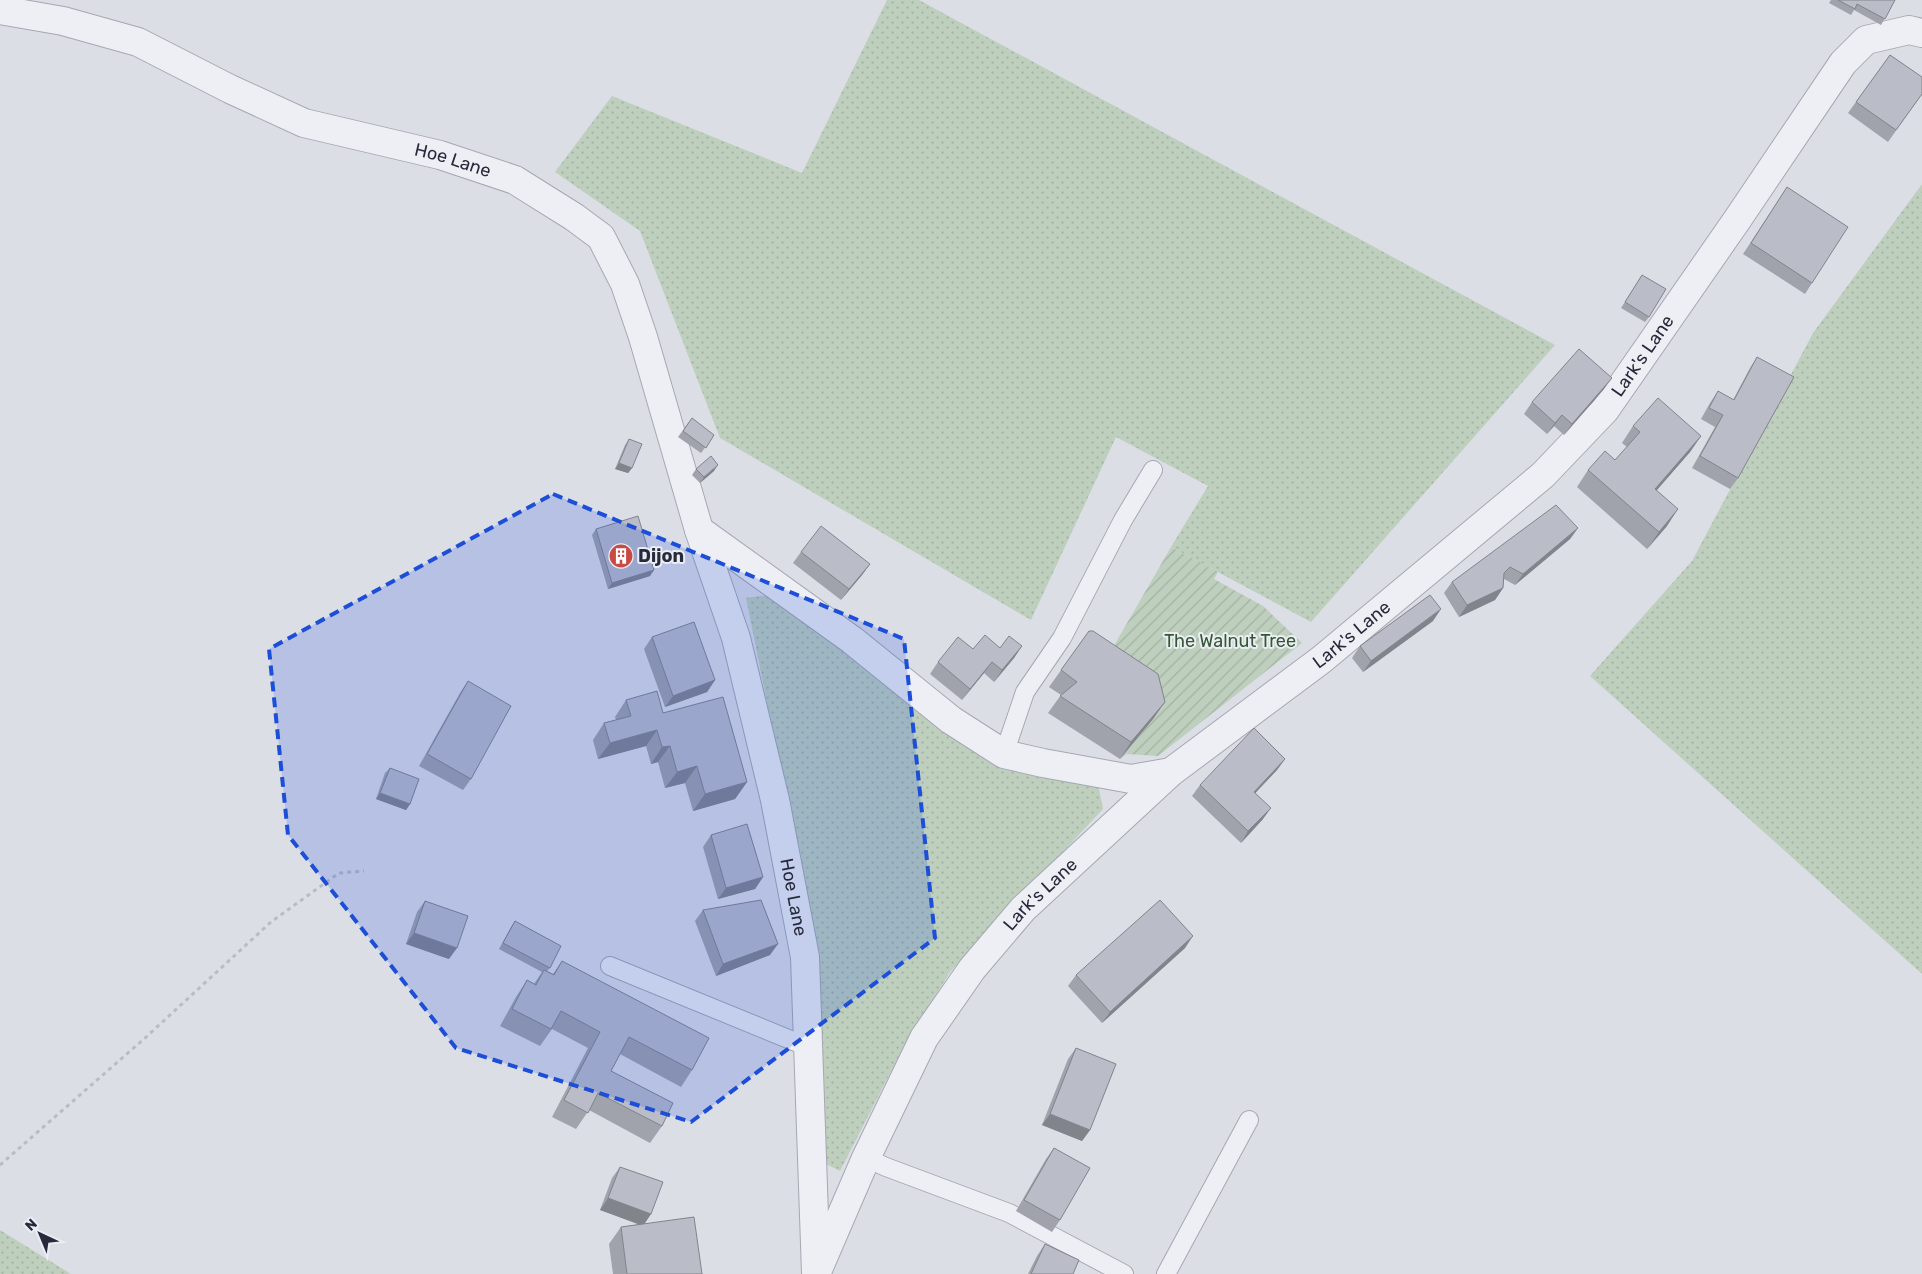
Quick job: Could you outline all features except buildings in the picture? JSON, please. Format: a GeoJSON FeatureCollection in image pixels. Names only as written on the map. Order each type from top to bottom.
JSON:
{"type":"FeatureCollection","features":[{"type":"Feature","properties":{"kind":"street","name":"Hoe Lane"},"geometry":{"type":"LineString","coordinates":[[0,10],[63,21],[138,42],[230,89],[304,122],[440,155],[515,180],[602,237],[625,284],[643,337],[699,530],[736,638],[775,800],[805,957],[816,1274]]}},
{"type":"Feature","properties":{"kind":"street","name":"Lark's Lane"},"geometry":{"type":"LineString","coordinates":[[816,1274],[866,1158],[924,1038],[972,969],[1023,909],[1171,772],[1321,660],[1543,475],[1605,410],[1843,63],[1866,40],[1909,30],[1922,33]]}},
{"type":"Feature","properties":{"kind":"street"},"geometry":{"type":"LineString","coordinates":[[699,530],[852,640],[951,720],[1004,754],[1131,779],[1171,772]]}},
{"type":"Feature","properties":{"kind":"lane"},"geometry":{"type":"LineString","coordinates":[[1004,754],[1025,692],[1062,638],[1123,520],[1153,470]]}},
{"type":"Feature","properties":{"kind":"lane"},"geometry":{"type":"LineString","coordinates":[[610,966],[808,1047]]}},
{"type":"Feature","properties":{"kind":"lane"},"geometry":{"type":"LineString","coordinates":[[1166,1274],[1249,1120]]}},
{"type":"Feature","properties":{"kind":"lane"},"geometry":{"type":"LineString","coordinates":[[866,1158],[1009,1213],[1124,1274]]}},
{"type":"Feature","properties":{"kind":"path"},"geometry":{"type":"LineString","coordinates":[[0,1165],[145,1038],[271,922],[339,873],[364,871]]}},
{"type":"Feature","properties":{"kind":"highlighted area"},"geometry":{"type":"Polygon","coordinates":[[[553,494],[904,639],[935,938],[691,1122],[456,1048],[288,835],[269,649],[553,494]]]}},
{"type":"Feature","properties":{"kind":"green space"},"geometry":{"type":"Polygon","coordinates":[[[887,0],[919,0],[1555,345],[1311,622],[1171,547],[1208,486],[1116,437],[1031,620],[720,438],[640,231],[555,172],[612,96],[802,173],[887,0]]]}},
{"type":"Feature","properties":{"kind":"green space"},"geometry":{"type":"Polygon","coordinates":[[[1922,184],[1922,974],[1590,676],[1692,561],[1813,333],[1922,184]]]}},
{"type":"Feature","properties":{"kind":"green space","name":"The Walnut Tree"},"geometry":{"type":"Polygon","coordinates":[[[1171,547],[1218,572],[1214,579],[1263,606],[1302,643],[1158,756],[1127,754],[1120,759],[1153,719],[1104,663],[1171,547]]]}},
{"type":"Feature","properties":{"kind":"green space"},"geometry":{"type":"Polygon","coordinates":[[[768,595],[831,640],[888,688],[999,765],[1098,784],[1103,809],[950,972],[903,1048],[840,1171],[826,1164],[801,856],[746,598],[768,595]]]}},
{"type":"Feature","properties":{"kind":"green space"},"geometry":{"type":"Polygon","coordinates":[[[0,1230],[71,1274],[0,1274],[0,1230]]]}},
{"type":"Feature","properties":{"kind":"place","name":"Dijon"},"geometry":{"type":"Point","coordinates":[621,556]}}]}
